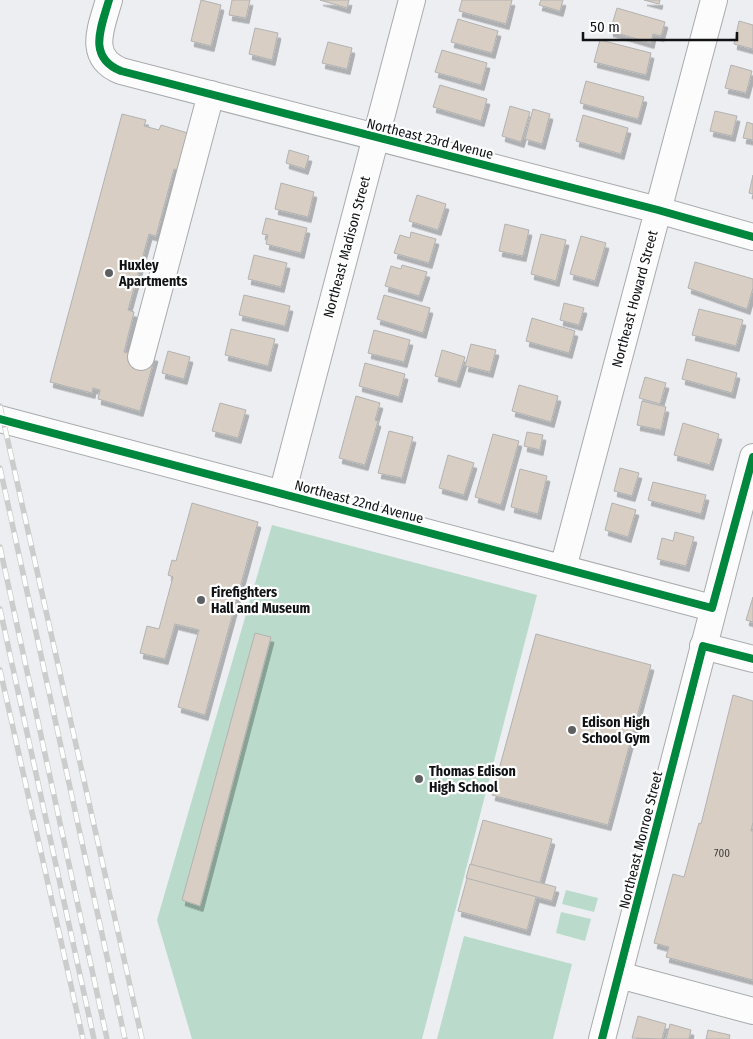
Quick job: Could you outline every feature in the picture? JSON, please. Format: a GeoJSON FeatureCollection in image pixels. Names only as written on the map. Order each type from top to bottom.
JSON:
{"type":"FeatureCollection","features":[{"type":"Feature","properties":{"kind":"street","name":"Northeast 23rd Avenue"},"geometry":{"type":"LineString","coordinates":[[109,0],[99,38],[104,59],[112,67],[122,71],[658,210],[753,237]]}},
{"type":"Feature","properties":{"kind":"street","name":"Northeast Madison Street"},"geometry":{"type":"LineString","coordinates":[[282,494],[412,0]]}},
{"type":"Feature","properties":{"kind":"street","name":"Northeast Howard Street"},"geometry":{"type":"LineString","coordinates":[[563,568],[714,0]]}},
{"type":"Feature","properties":{"kind":"street"},"geometry":{"type":"LineString","coordinates":[[141,357],[211,94]]}},
{"type":"Feature","properties":{"kind":"street","name":"Northeast 22nd Avenue"},"geometry":{"type":"LineString","coordinates":[[0,418],[712,608]]}},
{"type":"Feature","properties":{"kind":"street","name":"Northeast Monroe Street"},"geometry":{"type":"LineString","coordinates":[[602,1039],[712,608],[753,458]]}},
{"type":"Feature","properties":{"kind":"street"},"geometry":{"type":"LineString","coordinates":[[703,646],[753,659]]}},
{"type":"Feature","properties":{"kind":"street"},"geometry":{"type":"LineString","coordinates":[[619,975],[753,1011]]}},
{"type":"Feature","properties":{"kind":"green space","name":"Thomas Edison High School"},"geometry":{"type":"Polygon","coordinates":[[[272,525],[537,595],[422,1039],[192,1039],[157,920],[272,525]]]}},
{"type":"Feature","properties":{"kind":"green space"},"geometry":{"type":"Polygon","coordinates":[[[566,890],[598,898],[594,912],[562,904],[566,890]]]}},
{"type":"Feature","properties":{"kind":"green space"},"geometry":{"type":"Polygon","coordinates":[[[561,912],[591,919],[585,941],[556,933],[561,912]]]}},
{"type":"Feature","properties":{"kind":"green space"},"geometry":{"type":"Polygon","coordinates":[[[464,936],[572,964],[553,1039],[437,1039],[464,936]]]}},
{"type":"Feature","properties":{"kind":"building"},"geometry":{"type":"Polygon","coordinates":[[[201,0],[221,5],[211,46],[191,41],[201,0]]]}},
{"type":"Feature","properties":{"kind":"building"},"geometry":{"type":"Polygon","coordinates":[[[232,0],[250,0],[246,18],[229,15],[232,0]]]}},
{"type":"Feature","properties":{"kind":"building"},"geometry":{"type":"Polygon","coordinates":[[[320,0],[349,0],[347,8],[320,0]]]}},
{"type":"Feature","properties":{"kind":"building"},"geometry":{"type":"Polygon","coordinates":[[[462,0],[512,0],[506,24],[459,11],[462,0]]]}},
{"type":"Feature","properties":{"kind":"building"},"geometry":{"type":"Polygon","coordinates":[[[541,0],[563,0],[560,11],[539,5],[541,0]]]}},
{"type":"Feature","properties":{"kind":"building"},"geometry":{"type":"Polygon","coordinates":[[[644,0],[660,0],[659,4],[644,0]]]}},
{"type":"Feature","properties":{"kind":"building"},"geometry":{"type":"Polygon","coordinates":[[[617,8],[665,22],[661,36],[653,34],[651,43],[610,31],[617,8]]]}},
{"type":"Feature","properties":{"kind":"building"},"geometry":{"type":"Polygon","coordinates":[[[458,19],[498,31],[492,53],[451,42],[458,19]]]}},
{"type":"Feature","properties":{"kind":"building"},"geometry":{"type":"Polygon","coordinates":[[[739,21],[753,25],[753,49],[734,44],[739,21]]]}},
{"type":"Feature","properties":{"kind":"building"},"geometry":{"type":"Polygon","coordinates":[[[255,28],[278,33],[272,60],[249,54],[255,28]]]}},
{"type":"Feature","properties":{"kind":"building"},"geometry":{"type":"Polygon","coordinates":[[[600,40],[651,53],[646,75],[594,62],[600,40]]]}},
{"type":"Feature","properties":{"kind":"building"},"geometry":{"type":"Polygon","coordinates":[[[328,42],[352,48],[347,69],[322,63],[328,42]]]}},
{"type":"Feature","properties":{"kind":"building"},"geometry":{"type":"Polygon","coordinates":[[[442,50],[487,63],[481,85],[435,72],[442,50]]]}},
{"type":"Feature","properties":{"kind":"building"},"geometry":{"type":"Polygon","coordinates":[[[731,65],[752,71],[746,93],[725,88],[731,65]]]}},
{"type":"Feature","properties":{"kind":"building"},"geometry":{"type":"Polygon","coordinates":[[[586,81],[644,97],[638,119],[580,103],[586,81]]]}},
{"type":"Feature","properties":{"kind":"building"},"geometry":{"type":"Polygon","coordinates":[[[440,85],[487,99],[481,121],[433,107],[440,85]]]}},
{"type":"Feature","properties":{"kind":"building"},"geometry":{"type":"Polygon","coordinates":[[[510,106],[530,112],[521,142],[502,136],[510,106]]]}},
{"type":"Feature","properties":{"kind":"building"},"geometry":{"type":"Polygon","coordinates":[[[533,109],[550,114],[542,144],[525,139],[533,109]]]}},
{"type":"Feature","properties":{"kind":"building"},"geometry":{"type":"Polygon","coordinates":[[[715,111],[737,116],[732,136],[710,131],[715,111]]]}},
{"type":"Feature","properties":{"kind":"building","name":"Huxley Apartments"},"geometry":{"type":"Polygon","coordinates":[[[122,114],[146,120],[144,126],[159,130],[161,125],[191,134],[181,171],[174,169],[156,236],[149,234],[128,310],[134,312],[124,352],[141,357],[142,353],[155,356],[140,411],[98,399],[100,390],[93,388],[92,393],[50,382],[122,114]]]}},
{"type":"Feature","properties":{"kind":"building"},"geometry":{"type":"Polygon","coordinates":[[[583,115],[628,128],[621,154],[576,141],[583,115]]]}},
{"type":"Feature","properties":{"kind":"building"},"geometry":{"type":"Polygon","coordinates":[[[747,122],[753,124],[753,140],[743,138],[747,122]]]}},
{"type":"Feature","properties":{"kind":"building"},"geometry":{"type":"Polygon","coordinates":[[[289,150],[309,156],[305,169],[286,163],[289,150]]]}},
{"type":"Feature","properties":{"kind":"building"},"geometry":{"type":"Polygon","coordinates":[[[753,175],[753,194],[749,193],[753,175]]]}},
{"type":"Feature","properties":{"kind":"building"},"geometry":{"type":"Polygon","coordinates":[[[281,183],[314,192],[308,217],[275,209],[281,183]]]}},
{"type":"Feature","properties":{"kind":"building"},"geometry":{"type":"Polygon","coordinates":[[[417,195],[446,204],[438,230],[409,221],[417,195]]]}},
{"type":"Feature","properties":{"kind":"building"},"geometry":{"type":"Polygon","coordinates":[[[266,218],[307,228],[301,253],[266,244],[268,235],[262,234],[266,218]]]}},
{"type":"Feature","properties":{"kind":"building"},"geometry":{"type":"Polygon","coordinates":[[[505,224],[529,230],[523,256],[499,251],[505,224]]]}},
{"type":"Feature","properties":{"kind":"building"},"geometry":{"type":"Polygon","coordinates":[[[411,232],[436,239],[429,263],[394,253],[400,235],[410,238],[411,232]]]}},
{"type":"Feature","properties":{"kind":"building"},"geometry":{"type":"Polygon","coordinates":[[[541,234],[566,240],[556,281],[531,274],[541,234]]]}},
{"type":"Feature","properties":{"kind":"building"},"geometry":{"type":"Polygon","coordinates":[[[581,236],[606,243],[595,281],[570,274],[581,236]]]}},
{"type":"Feature","properties":{"kind":"building"},"geometry":{"type":"Polygon","coordinates":[[[254,255],[287,263],[281,287],[248,279],[254,255]]]}},
{"type":"Feature","properties":{"kind":"building"},"geometry":{"type":"Polygon","coordinates":[[[695,262],[753,279],[753,288],[747,309],[688,288],[695,262]]]}},
{"type":"Feature","properties":{"kind":"building"},"geometry":{"type":"Polygon","coordinates":[[[402,265],[427,272],[419,296],[385,286],[391,266],[401,269],[402,265]]]}},
{"type":"Feature","properties":{"kind":"building"},"geometry":{"type":"Polygon","coordinates":[[[244,295],[290,306],[285,326],[239,315],[244,295]]]}},
{"type":"Feature","properties":{"kind":"building"},"geometry":{"type":"Polygon","coordinates":[[[384,295],[430,308],[423,333],[377,319],[384,295]]]}},
{"type":"Feature","properties":{"kind":"building"},"geometry":{"type":"Polygon","coordinates":[[[564,303],[584,308],[579,325],[560,320],[564,303]]]}},
{"type":"Feature","properties":{"kind":"building"},"geometry":{"type":"Polygon","coordinates":[[[699,309],[743,320],[736,346],[692,335],[699,309]]]}},
{"type":"Feature","properties":{"kind":"building"},"geometry":{"type":"Polygon","coordinates":[[[532,318],[575,331],[569,353],[526,341],[532,318]]]}},
{"type":"Feature","properties":{"kind":"building"},"geometry":{"type":"Polygon","coordinates":[[[231,329],[275,339],[268,366],[225,355],[231,329]]]}},
{"type":"Feature","properties":{"kind":"building"},"geometry":{"type":"Polygon","coordinates":[[[374,330],[410,340],[404,362],[368,353],[374,330]]]}},
{"type":"Feature","properties":{"kind":"building"},"geometry":{"type":"Polygon","coordinates":[[[471,344],[496,350],[490,372],[465,366],[471,344]]]}},
{"type":"Feature","properties":{"kind":"building"},"geometry":{"type":"Polygon","coordinates":[[[442,350],[465,357],[457,382],[435,376],[442,350]]]}},
{"type":"Feature","properties":{"kind":"building"},"geometry":{"type":"Polygon","coordinates":[[[168,351],[190,357],[184,379],[162,373],[168,351]]]}},
{"type":"Feature","properties":{"kind":"building"},"geometry":{"type":"Polygon","coordinates":[[[687,359],[737,373],[732,393],[682,379],[687,359]]]}},
{"type":"Feature","properties":{"kind":"building"},"geometry":{"type":"Polygon","coordinates":[[[365,363],[405,374],[399,397],[359,386],[365,363]]]}},
{"type":"Feature","properties":{"kind":"building"},"geometry":{"type":"Polygon","coordinates":[[[645,377],[666,383],[660,404],[639,398],[645,377]]]}},
{"type":"Feature","properties":{"kind":"building"},"geometry":{"type":"Polygon","coordinates":[[[519,385],[558,396],[551,422],[512,411],[519,385]]]}},
{"type":"Feature","properties":{"kind":"building"},"geometry":{"type":"Polygon","coordinates":[[[356,396],[380,403],[375,420],[378,421],[365,465],[339,458],[356,396]]]}},
{"type":"Feature","properties":{"kind":"building"},"geometry":{"type":"Polygon","coordinates":[[[642,401],[666,407],[661,430],[637,425],[642,401]]]}},
{"type":"Feature","properties":{"kind":"building"},"geometry":{"type":"Polygon","coordinates":[[[220,403],[246,410],[238,438],[212,431],[220,403]]]}},
{"type":"Feature","properties":{"kind":"building"},"geometry":{"type":"Polygon","coordinates":[[[683,423],[719,434],[710,465],[674,455],[683,423]]]}},
{"type":"Feature","properties":{"kind":"building"},"geometry":{"type":"Polygon","coordinates":[[[389,431],[413,437],[402,478],[378,473],[389,431]]]}},
{"type":"Feature","properties":{"kind":"building"},"geometry":{"type":"Polygon","coordinates":[[[527,432],[543,435],[540,450],[524,446],[527,432]]]}},
{"type":"Feature","properties":{"kind":"building"},"geometry":{"type":"Polygon","coordinates":[[[493,434],[519,441],[501,505],[475,497],[493,434]]]}},
{"type":"Feature","properties":{"kind":"building"},"geometry":{"type":"Polygon","coordinates":[[[448,455],[474,463],[464,495],[439,488],[448,455]]]}},
{"type":"Feature","properties":{"kind":"building"},"geometry":{"type":"Polygon","coordinates":[[[620,468],[639,473],[632,496],[614,491],[620,468]]]}},
{"type":"Feature","properties":{"kind":"building"},"geometry":{"type":"Polygon","coordinates":[[[520,469],[547,476],[538,514],[511,507],[520,469]]]}},
{"type":"Feature","properties":{"kind":"building"},"geometry":{"type":"Polygon","coordinates":[[[653,482],[706,495],[701,514],[648,500],[653,482]]]}},
{"type":"Feature","properties":{"kind":"building","name":"Firefighters Hall and Museum"},"geometry":{"type":"Polygon","coordinates":[[[192,503],[258,522],[205,715],[178,707],[199,630],[175,624],[165,659],[140,653],[147,626],[159,629],[173,577],[168,575],[172,560],[176,561],[192,503]]]}},
{"type":"Feature","properties":{"kind":"building"},"geometry":{"type":"Polygon","coordinates":[[[612,503],[636,510],[628,537],[605,530],[612,503]]]}},
{"type":"Feature","properties":{"kind":"building"},"geometry":{"type":"Polygon","coordinates":[[[675,532],[694,537],[686,566],[657,559],[662,538],[673,541],[675,532]]]}},
{"type":"Feature","properties":{"kind":"building"},"geometry":{"type":"Polygon","coordinates":[[[753,597],[753,622],[746,620],[753,597]]]}},
{"type":"Feature","properties":{"kind":"building"},"geometry":{"type":"Polygon","coordinates":[[[255,633],[271,637],[200,906],[182,900],[255,633]]]}},
{"type":"Feature","properties":{"kind":"building","name":"Edison High School Gym"},"geometry":{"type":"Polygon","coordinates":[[[536,634],[651,665],[608,825],[492,795],[536,634]]]}},
{"type":"Feature","properties":{"kind":"building"},"geometry":{"type":"Polygon","coordinates":[[[733,695],[753,701],[753,822],[751,831],[753,831],[753,980],[666,957],[669,947],[654,943],[673,874],[684,877],[699,823],[701,824],[733,695]]]}},
{"type":"Feature","properties":{"kind":"building"},"geometry":{"type":"Polygon","coordinates":[[[483,820],[552,839],[527,930],[458,911],[483,820]]]}},
{"type":"Feature","properties":{"kind":"building"},"geometry":{"type":"Polygon","coordinates":[[[470,864],[556,887],[552,901],[466,878],[470,864]]]}},
{"type":"Feature","properties":{"kind":"building"},"geometry":{"type":"Polygon","coordinates":[[[638,1016],[666,1024],[662,1039],[632,1038],[638,1016]]]}},
{"type":"Feature","properties":{"kind":"building"},"geometry":{"type":"Polygon","coordinates":[[[670,1024],[691,1030],[689,1039],[666,1039],[670,1024]]]}},
{"type":"Feature","properties":{"kind":"building"},"geometry":{"type":"Polygon","coordinates":[[[708,1030],[730,1035],[729,1039],[706,1039],[708,1030]]]}},
{"type":"Feature","properties":{"kind":"railway"},"geometry":{"type":"LineString","coordinates":[[0,406],[142,1039]]}},
{"type":"Feature","properties":{"kind":"railway"},"geometry":{"type":"LineString","coordinates":[[0,468],[125,1039]]}},
{"type":"Feature","properties":{"kind":"railway"},"geometry":{"type":"LineString","coordinates":[[0,547],[107,1039]]}},
{"type":"Feature","properties":{"kind":"railway"},"geometry":{"type":"LineString","coordinates":[[0,609],[94,1039]]}},
{"type":"Feature","properties":{"kind":"railway"},"geometry":{"type":"LineString","coordinates":[[0,670],[83,1039]]}},
{"type":"Feature","properties":{"kind":"cycle path"},"geometry":{"type":"LineString","coordinates":[[109,0],[100,31],[100,50],[110,65],[121,71],[658,210],[753,237]]}},
{"type":"Feature","properties":{"kind":"cycle path"},"geometry":{"type":"LineString","coordinates":[[0,419],[712,608],[753,457]]}},
{"type":"Feature","properties":{"kind":"cycle path"},"geometry":{"type":"LineString","coordinates":[[602,1039],[703,646],[753,659]]}},
{"type":"Feature","properties":{"kind":"place","name":"Huxley Apartments"},"geometry":{"type":"Point","coordinates":[109,273]}},
{"type":"Feature","properties":{"kind":"place","name":"Firefighters Hall and Museum"},"geometry":{"type":"Point","coordinates":[201,600]}},
{"type":"Feature","properties":{"kind":"place","name":"Edison High School Gym"},"geometry":{"type":"Point","coordinates":[572,730]}},
{"type":"Feature","properties":{"kind":"place","name":"Thomas Edison High School"},"geometry":{"type":"Point","coordinates":[419,779]}}]}
